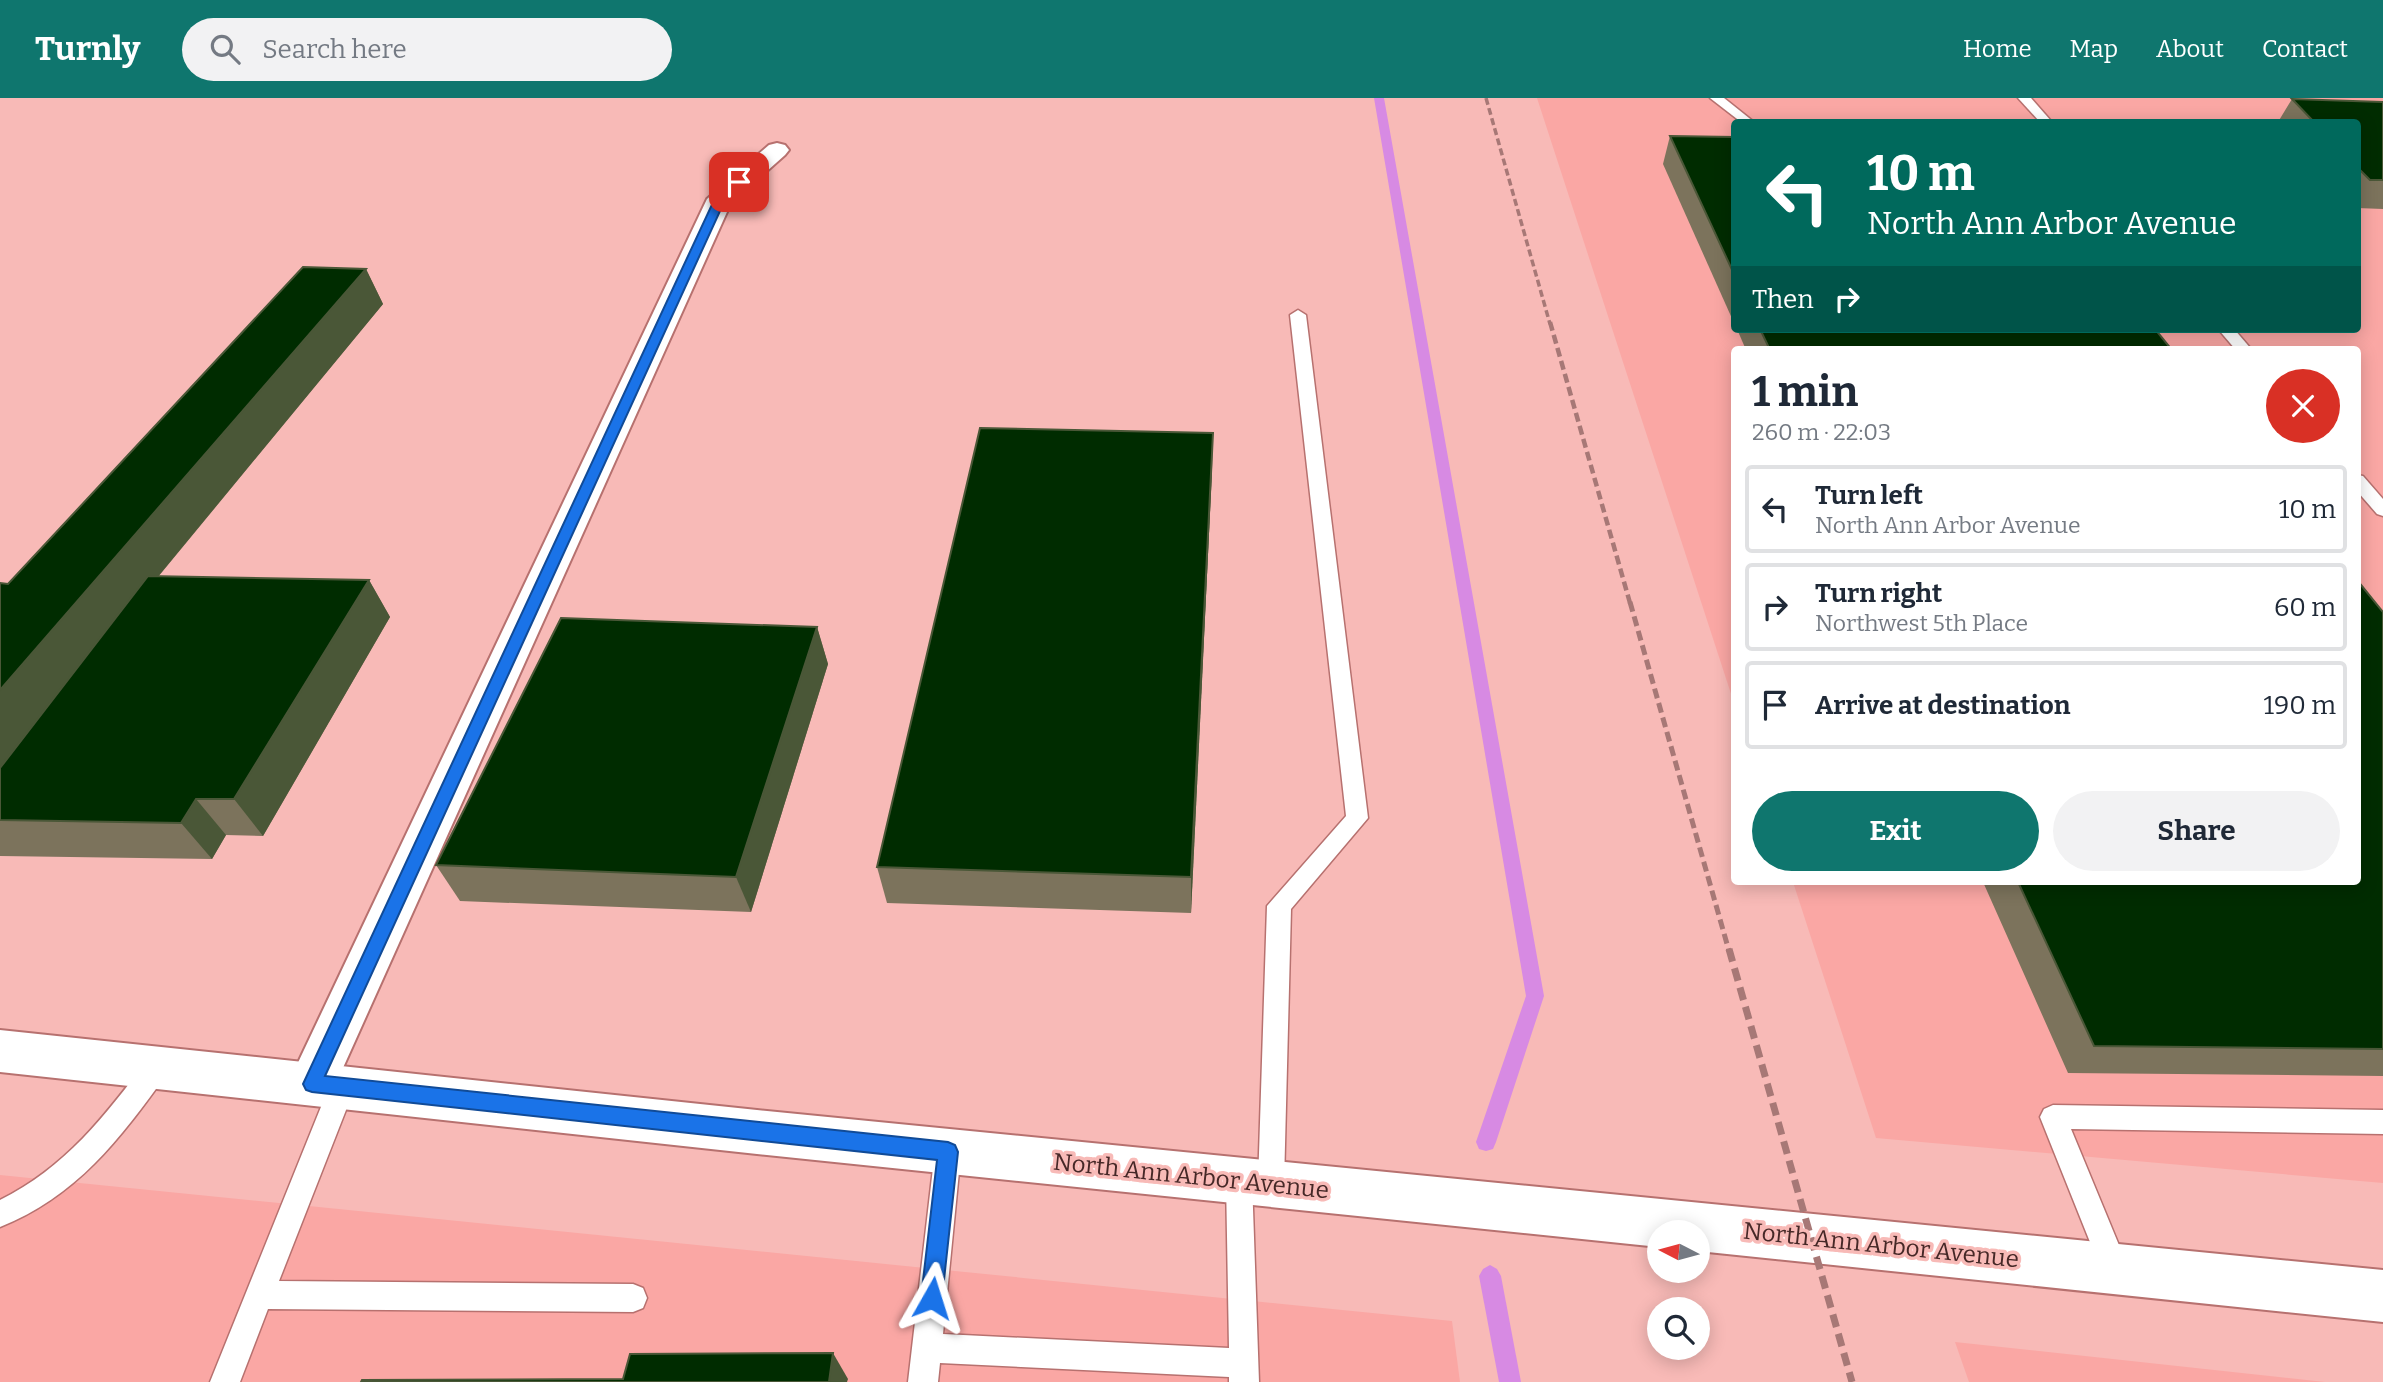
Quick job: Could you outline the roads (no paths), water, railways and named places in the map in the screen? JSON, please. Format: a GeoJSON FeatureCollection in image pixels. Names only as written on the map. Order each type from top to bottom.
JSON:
{"type":"FeatureCollection","features":[{"type":"Feature","properties":{"kind":"street"},"geometry":{"type":"LineString","coordinates":[[327,1085],[720,198],[777,150]]}},
{"type":"Feature","properties":{"kind":"street","name":"North Ann Arbor Avenue"},"geometry":{"type":"LineString","coordinates":[[0,1051],[948,1152],[2383,1296]]}},
{"type":"Feature","properties":{"kind":"lane"},"geometry":{"type":"LineString","coordinates":[[1716,98],[1744,119]]}},
{"type":"Feature","properties":{"kind":"lane"},"geometry":{"type":"LineString","coordinates":[[2024,98],[2043,119]]}},
{"type":"Feature","properties":{"kind":"lane"},"geometry":{"type":"LineString","coordinates":[[926,1348],[1244,1372],[1255,1182],[1279,906],[1357,818],[1298,315]]}},
{"type":"Feature","properties":{"kind":"lane"},"geometry":{"type":"LineString","coordinates":[[2361,485],[2383,510]]}},
{"type":"Feature","properties":{"kind":"lane"},"geometry":{"type":"LineString","coordinates":[[0,1214],[64,1179],[99,1145],[158,1067]]}},
{"type":"Feature","properties":{"kind":"lane"},"geometry":{"type":"LineString","coordinates":[[225,1382],[260,1295],[327,1085]]}},
{"type":"Feature","properties":{"kind":"lane"},"geometry":{"type":"LineString","coordinates":[[2115,1269],[2053,1117],[2383,1122]]}},
{"type":"Feature","properties":{"kind":"lane"},"geometry":{"type":"LineString","coordinates":[[923,1382],[948,1152]]}},
{"type":"Feature","properties":{"kind":"lane"},"geometry":{"type":"LineString","coordinates":[[260,1295],[633,1298]]}},
{"type":"Feature","properties":{"kind":"waterway"},"geometry":{"type":"LineString","coordinates":[[1379,98],[1535,996],[1486,1142]]}},
{"type":"Feature","properties":{"kind":"waterway"},"geometry":{"type":"LineString","coordinates":[[1490,1276],[1510,1382]]}},
{"type":"Feature","properties":{"kind":"railway"},"geometry":{"type":"LineString","coordinates":[[1486,98],[1550,324]]}},
{"type":"Feature","properties":{"kind":"railway"},"geometry":{"type":"LineString","coordinates":[[1550,322],[1630,603]]}},
{"type":"Feature","properties":{"kind":"railway"},"geometry":{"type":"LineString","coordinates":[[1630,602],[1729,951]]}},
{"type":"Feature","properties":{"kind":"railway"},"geometry":{"type":"LineString","coordinates":[[1729,949],[1852,1382]]}}]}
